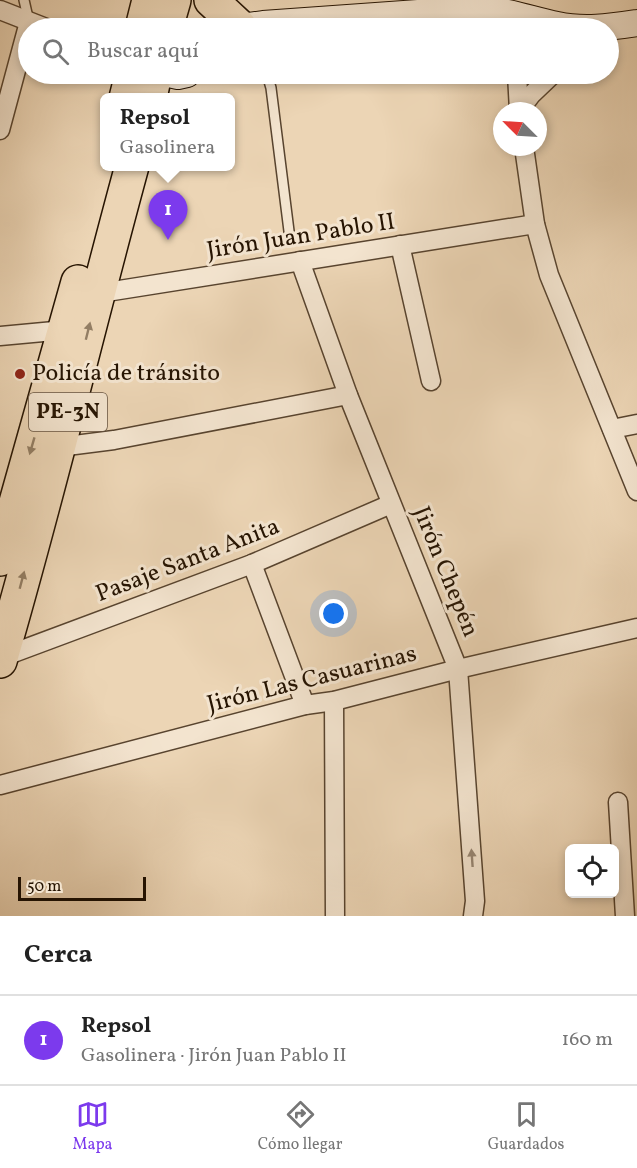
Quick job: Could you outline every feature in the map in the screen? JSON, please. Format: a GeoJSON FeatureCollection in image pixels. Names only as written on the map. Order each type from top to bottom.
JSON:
{"type":"FeatureCollection","features":[{"type":"Feature","properties":{"kind":"highway"},"geometry":{"type":"LineString","coordinates":[[144,18],[149,0]]}},
{"type":"Feature","properties":{"kind":"highway"},"geometry":{"type":"LineString","coordinates":[[169,18],[174,0]]}},
{"type":"Feature","properties":{"kind":"highway"},"geometry":{"type":"LineString","coordinates":[[212,1],[236,18]]}},
{"type":"Feature","properties":{"kind":"highway","name":"PE-3N"},"geometry":{"type":"LineString","coordinates":[[0,659],[59,447],[107,171]]}},
{"type":"Feature","properties":{"kind":"highway","name":"PE-3N"},"geometry":{"type":"LineString","coordinates":[[0,559],[65,330],[86,295],[130,171]]}},
{"type":"Feature","properties":{"kind":"street"},"geometry":{"type":"LineString","coordinates":[[362,18],[474,9],[494,9],[516,14]]}},
{"type":"Feature","properties":{"kind":"street"},"geometry":{"type":"LineString","coordinates":[[0,10],[20,18]]}},
{"type":"Feature","properties":{"kind":"street"},"geometry":{"type":"LineString","coordinates":[[619,26],[637,23]]}},
{"type":"Feature","properties":{"kind":"street"},"geometry":{"type":"LineString","coordinates":[[0,130],[18,80]]}},
{"type":"Feature","properties":{"kind":"street"},"geometry":{"type":"LineString","coordinates":[[518,84],[519,102]]}},
{"type":"Feature","properties":{"kind":"street"},"geometry":{"type":"LineString","coordinates":[[526,102],[543,84]]}},
{"type":"Feature","properties":{"kind":"street"},"geometry":{"type":"LineString","coordinates":[[525,156],[535,224],[549,275],[637,491]]}},
{"type":"Feature","properties":{"kind":"street","name":"Jirón Juan Pablo II"},"geometry":{"type":"LineString","coordinates":[[86,295],[535,224]]}},
{"type":"Feature","properties":{"kind":"street"},"geometry":{"type":"LineString","coordinates":[[400,245],[431,381]]}},
{"type":"Feature","properties":{"kind":"street","name":"Jirón Chepén"},"geometry":{"type":"LineString","coordinates":[[300,261],[348,395],[459,669],[475,901],[473,916]]}},
{"type":"Feature","properties":{"kind":"street"},"geometry":{"type":"LineString","coordinates":[[0,336],[65,330]]}},
{"type":"Feature","properties":{"kind":"street"},"geometry":{"type":"LineString","coordinates":[[59,447],[114,440],[348,395]]}},
{"type":"Feature","properties":{"kind":"street"},"geometry":{"type":"LineString","coordinates":[[612,429],[637,424]]}},
{"type":"Feature","properties":{"kind":"street","name":"Pasaje Santa Anita"},"geometry":{"type":"LineString","coordinates":[[0,659],[252,564],[391,504]]}},
{"type":"Feature","properties":{"kind":"street"},"geometry":{"type":"LineString","coordinates":[[252,564],[305,705]]}},
{"type":"Feature","properties":{"kind":"street","name":"Jirón Las Casuarinas"},"geometry":{"type":"LineString","coordinates":[[0,785],[305,705],[334,701],[459,669],[637,628]]}},
{"type":"Feature","properties":{"kind":"street"},"geometry":{"type":"LineString","coordinates":[[334,701],[334,916]]}},
{"type":"Feature","properties":{"kind":"street"},"geometry":{"type":"LineString","coordinates":[[618,802],[625,916]]}},
{"type":"Feature","properties":{"kind":"lane"},"geometry":{"type":"LineString","coordinates":[[24,0],[34,18]]}},
{"type":"Feature","properties":{"kind":"lane"},"geometry":{"type":"LineString","coordinates":[[270,84],[290,239]]}},
{"type":"Feature","properties":{"kind":"place","name":"Repsol"},"geometry":{"type":"Point","coordinates":[168,240]}},
{"type":"Feature","properties":{"kind":"place","name":"Policía de tránsito"},"geometry":{"type":"Point","coordinates":[20,374]}}]}
